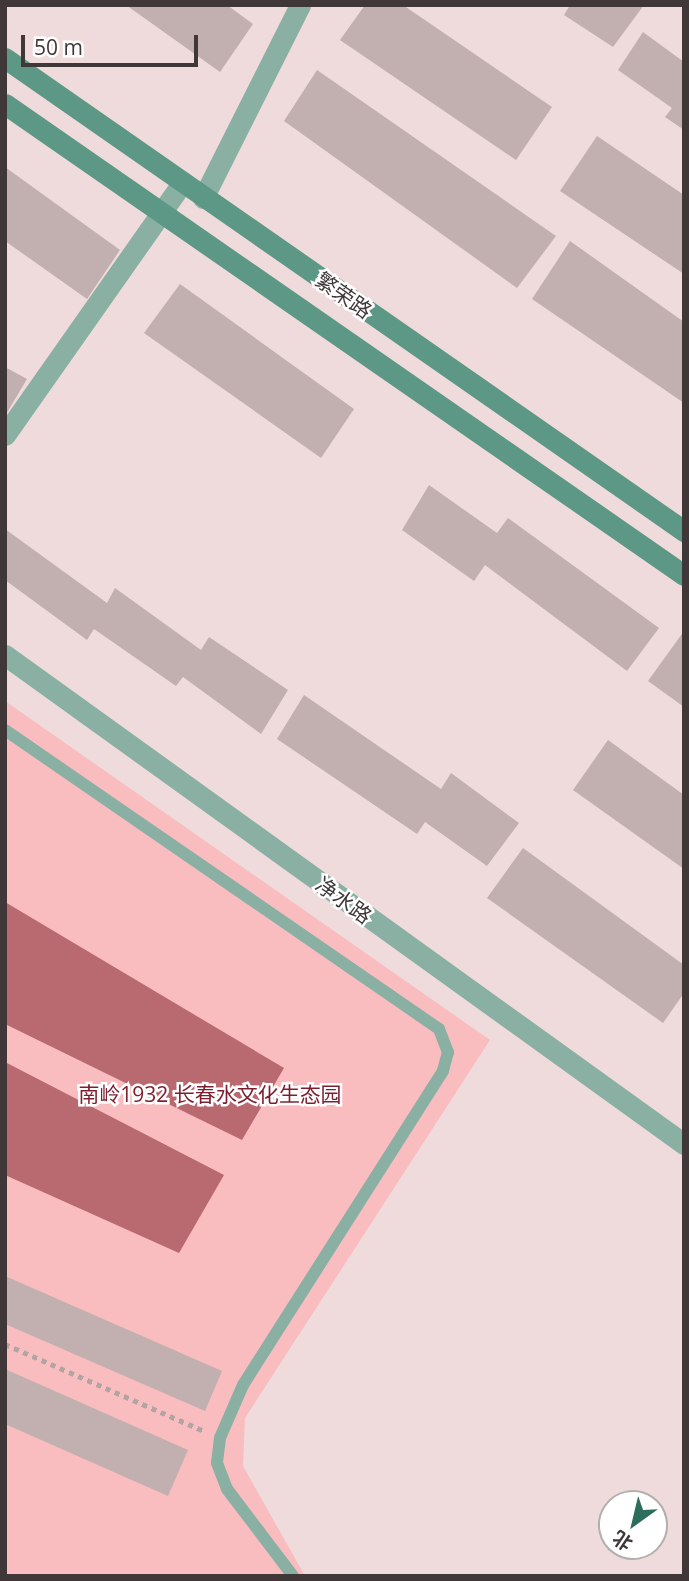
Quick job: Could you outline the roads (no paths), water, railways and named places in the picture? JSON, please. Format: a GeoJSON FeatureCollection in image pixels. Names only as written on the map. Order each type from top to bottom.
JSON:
{"type":"FeatureCollection","features":[{"type":"Feature","properties":{"kind":"main road","name":"繁荣路"},"geometry":{"type":"LineString","coordinates":[[5,58],[684,531]]}},
{"type":"Feature","properties":{"kind":"main road","name":"繁荣路"},"geometry":{"type":"LineString","coordinates":[[5,104],[684,575]]}},
{"type":"Feature","properties":{"kind":"street"},"geometry":{"type":"LineString","coordinates":[[203,198],[300,5]]}},
{"type":"Feature","properties":{"kind":"street"},"geometry":{"type":"LineString","coordinates":[[5,435],[181,183]]}},
{"type":"Feature","properties":{"kind":"street","name":"净水路"},"geometry":{"type":"LineString","coordinates":[[5,655],[684,1144]]}},
{"type":"Feature","properties":{"kind":"lane"},"geometry":{"type":"LineString","coordinates":[[5,730],[439,1029],[448,1052],[443,1071],[243,1385],[220,1438],[217,1463],[227,1489],[293,1576]]}},
{"type":"Feature","properties":{"kind":"park label","name":"南岭1932 长春水文化生态园"},"geometry":{"type":"Point","coordinates":[210,1094]}}]}
